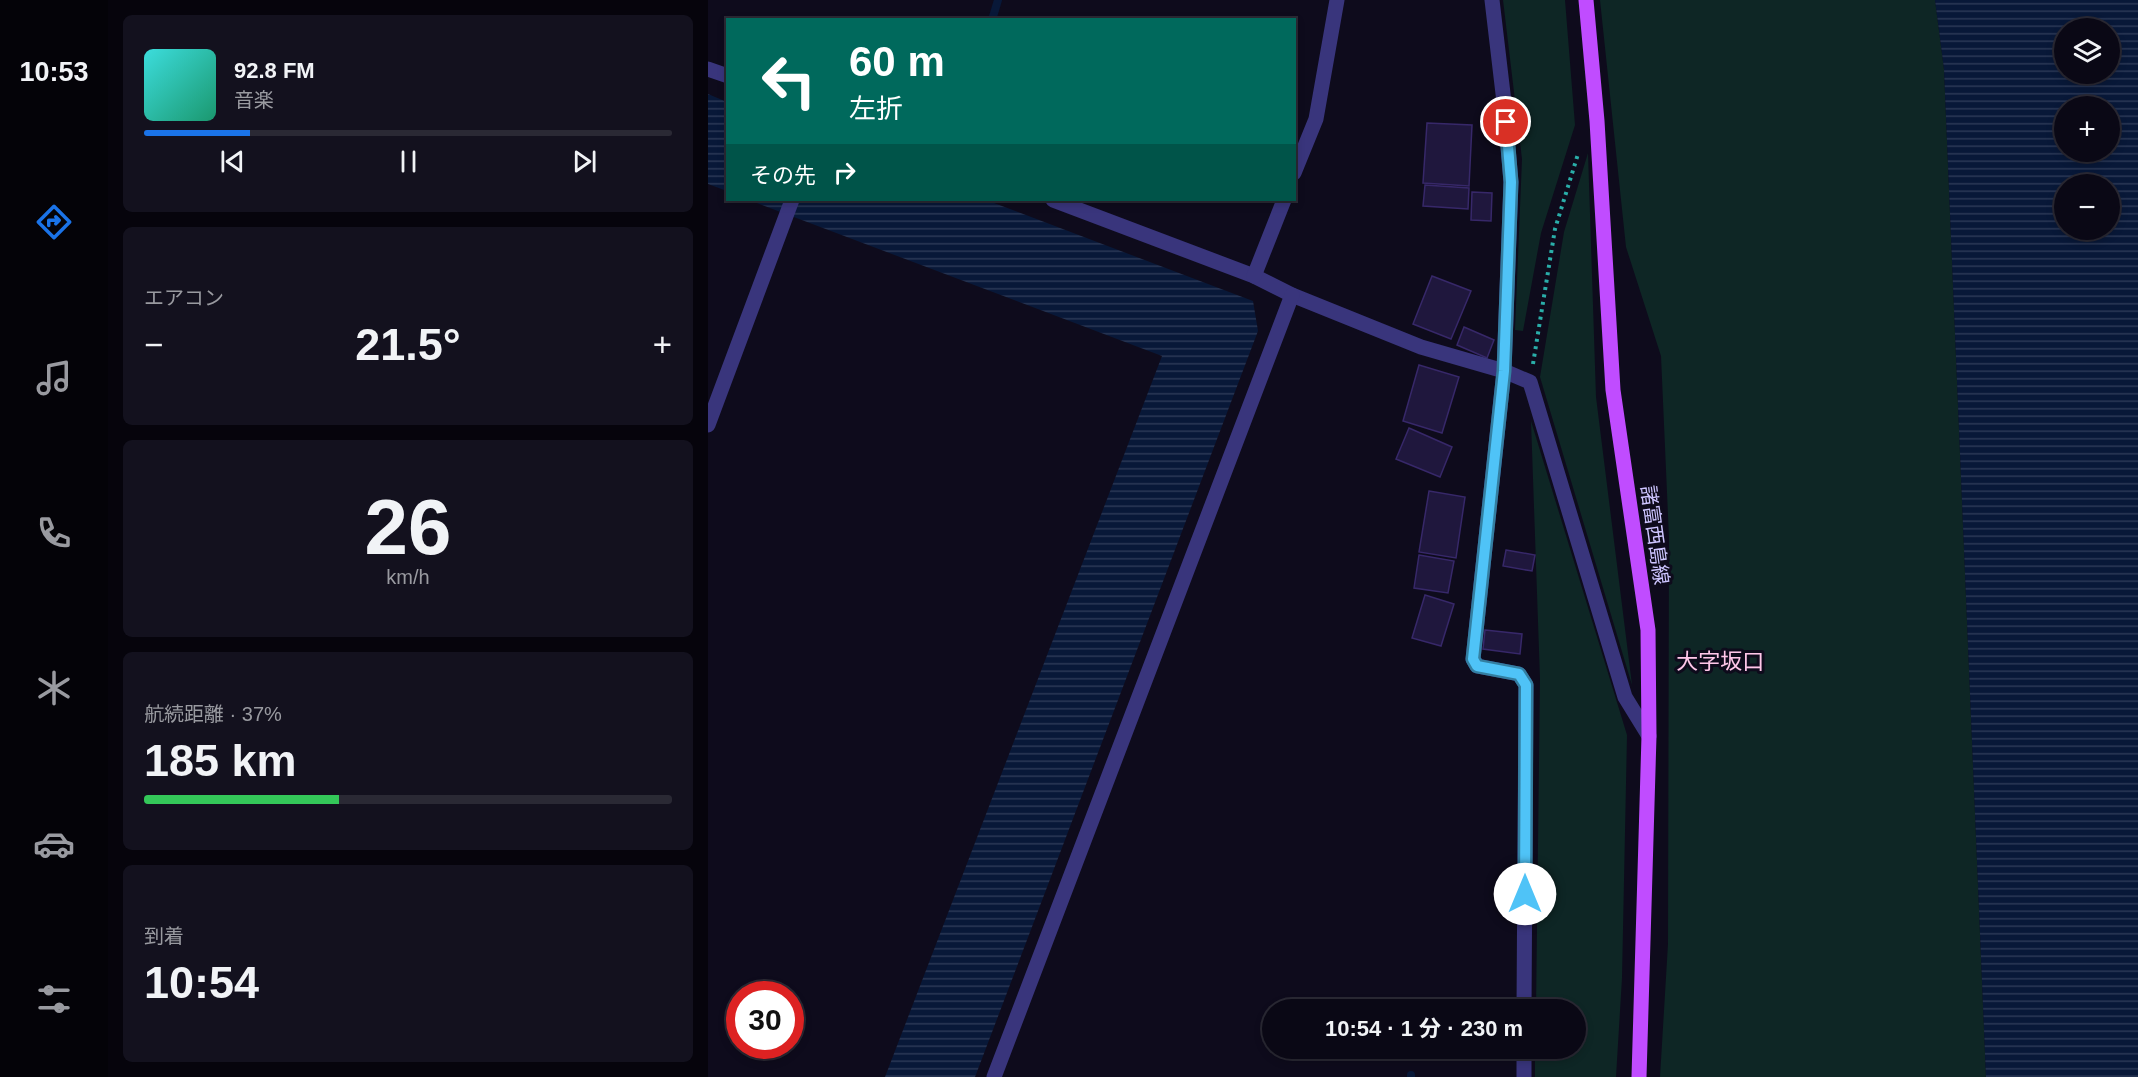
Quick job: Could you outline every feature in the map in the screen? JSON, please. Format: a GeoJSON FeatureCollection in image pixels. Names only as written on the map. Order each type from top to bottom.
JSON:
{"type":"FeatureCollection","features":[{"type":"Feature","properties":{"kind":"main road","name":"諸富西島線"},"geometry":{"type":"LineString","coordinates":[[1586,0],[1597,121],[1613,390],[1648,630],[1648,736],[1639,1077]]}},
{"type":"Feature","properties":{"kind":"street"},"geometry":{"type":"LineString","coordinates":[[1296,168],[1316,119],[1337,0]]}},
{"type":"Feature","properties":{"kind":"street"},"geometry":{"type":"LineString","coordinates":[[1492,0],[1511,182],[1504,371],[1473,659],[1477,666],[1519,674],[1526,685],[1524,999]]}},
{"type":"Feature","properties":{"kind":"street"},"geometry":{"type":"LineString","coordinates":[[708,69],[726,75]]}},
{"type":"Feature","properties":{"kind":"street"},"geometry":{"type":"LineString","coordinates":[[708,425],[792,201]]}},
{"type":"Feature","properties":{"kind":"street"},"geometry":{"type":"LineString","coordinates":[[1056,201],[1254,276],[1292,295],[1421,347],[1504,371],[1530,382],[1625,697],[1648,736]]}},
{"type":"Feature","properties":{"kind":"street"},"geometry":{"type":"LineString","coordinates":[[1254,276],[1284,201]]}},
{"type":"Feature","properties":{"kind":"street"},"geometry":{"type":"LineString","coordinates":[[994,1077],[1292,295]]}},
{"type":"Feature","properties":{"kind":"street"},"geometry":{"type":"LineString","coordinates":[[1524,1059],[1524,1077]]}},
{"type":"Feature","properties":{"kind":"path"},"geometry":{"type":"LineString","coordinates":[[1530,382],[1554,229],[1584,137],[1597,121]]}},
{"type":"Feature","properties":{"kind":"green space"},"geometry":{"type":"Polygon","coordinates":[[[1503,0],[1565,0],[1575,125],[1541,233],[1523,331],[1515,330],[1522,159],[1503,0]]]}},
{"type":"Feature","properties":{"kind":"green space"},"geometry":{"type":"Polygon","coordinates":[[[1600,0],[1935,0],[1944,69],[1986,1077],[1660,1077],[1668,944],[1669,538],[1661,356],[1626,247],[1600,0]]]}},
{"type":"Feature","properties":{"kind":"green space"},"geometry":{"type":"Polygon","coordinates":[[[1588,153],[1596,397],[1632,685],[1540,377],[1564,232],[1588,153]]]}},
{"type":"Feature","properties":{"kind":"green space"},"geometry":{"type":"Polygon","coordinates":[[[1531,421],[1627,735],[1622,978],[1616,1077],[1535,1077],[1535,1059],[1586,1059],[1586,999],[1536,999],[1540,679],[1531,421]]]}},
{"type":"Feature","properties":{"kind":"water"},"geometry":{"type":"Polygon","coordinates":[[[1935,0],[2138,0],[2138,1077],[1986,1077],[1944,69],[1935,0]]]}},
{"type":"Feature","properties":{"kind":"water"},"geometry":{"type":"Polygon","coordinates":[[[708,94],[726,102],[726,191],[708,184],[708,94]]]}},
{"type":"Feature","properties":{"kind":"water"},"geometry":{"type":"Polygon","coordinates":[[[752,201],[989,201],[1253,301],[1258,331],[975,1077],[885,1077],[1162,356],[752,201]]]}},
{"type":"Feature","properties":{"kind":"building"},"geometry":{"type":"Polygon","coordinates":[[[1427,123],[1472,125],[1469,186],[1423,183],[1427,123]]]}},
{"type":"Feature","properties":{"kind":"building"},"geometry":{"type":"Polygon","coordinates":[[[1425,185],[1469,188],[1468,209],[1423,206],[1425,185]]]}},
{"type":"Feature","properties":{"kind":"building"},"geometry":{"type":"Polygon","coordinates":[[[1472,192],[1492,193],[1491,221],[1471,220],[1472,192]]]}},
{"type":"Feature","properties":{"kind":"building"},"geometry":{"type":"Polygon","coordinates":[[[1432,276],[1471,291],[1451,339],[1413,324],[1432,276]]]}},
{"type":"Feature","properties":{"kind":"building"},"geometry":{"type":"Polygon","coordinates":[[[1464,327],[1494,340],[1487,358],[1457,345],[1464,327]]]}},
{"type":"Feature","properties":{"kind":"building"},"geometry":{"type":"Polygon","coordinates":[[[1419,365],[1459,377],[1442,433],[1403,421],[1419,365]]]}},
{"type":"Feature","properties":{"kind":"building"},"geometry":{"type":"Polygon","coordinates":[[[1409,428],[1452,447],[1440,477],[1396,459],[1409,428]]]}},
{"type":"Feature","properties":{"kind":"building"},"geometry":{"type":"Polygon","coordinates":[[[1429,491],[1465,497],[1456,558],[1419,552],[1429,491]]]}},
{"type":"Feature","properties":{"kind":"building"},"geometry":{"type":"Polygon","coordinates":[[[1506,550],[1535,555],[1532,571],[1503,566],[1506,550]]]}},
{"type":"Feature","properties":{"kind":"building"},"geometry":{"type":"Polygon","coordinates":[[[1419,555],[1454,561],[1448,593],[1414,588],[1419,555]]]}},
{"type":"Feature","properties":{"kind":"building"},"geometry":{"type":"Polygon","coordinates":[[[1425,595],[1454,604],[1441,646],[1412,638],[1425,595]]]}},
{"type":"Feature","properties":{"kind":"building"},"geometry":{"type":"Polygon","coordinates":[[[1485,630],[1522,634],[1520,654],[1483,649],[1485,630]]]}},
{"type":"Feature","properties":{"kind":"waterway"},"geometry":{"type":"LineString","coordinates":[[993,18],[998,0]]}},
{"type":"Feature","properties":{"kind":"district","name":"大字坂口"},"geometry":{"type":"Point","coordinates":[1720,661]}},
{"type":"Feature","properties":{"kind":"route"},"geometry":{"type":"LineString","coordinates":[[1506,122],[1511,182],[1504,371],[1473,659],[1477,666],[1519,674],[1526,685],[1525,894]]}}]}
